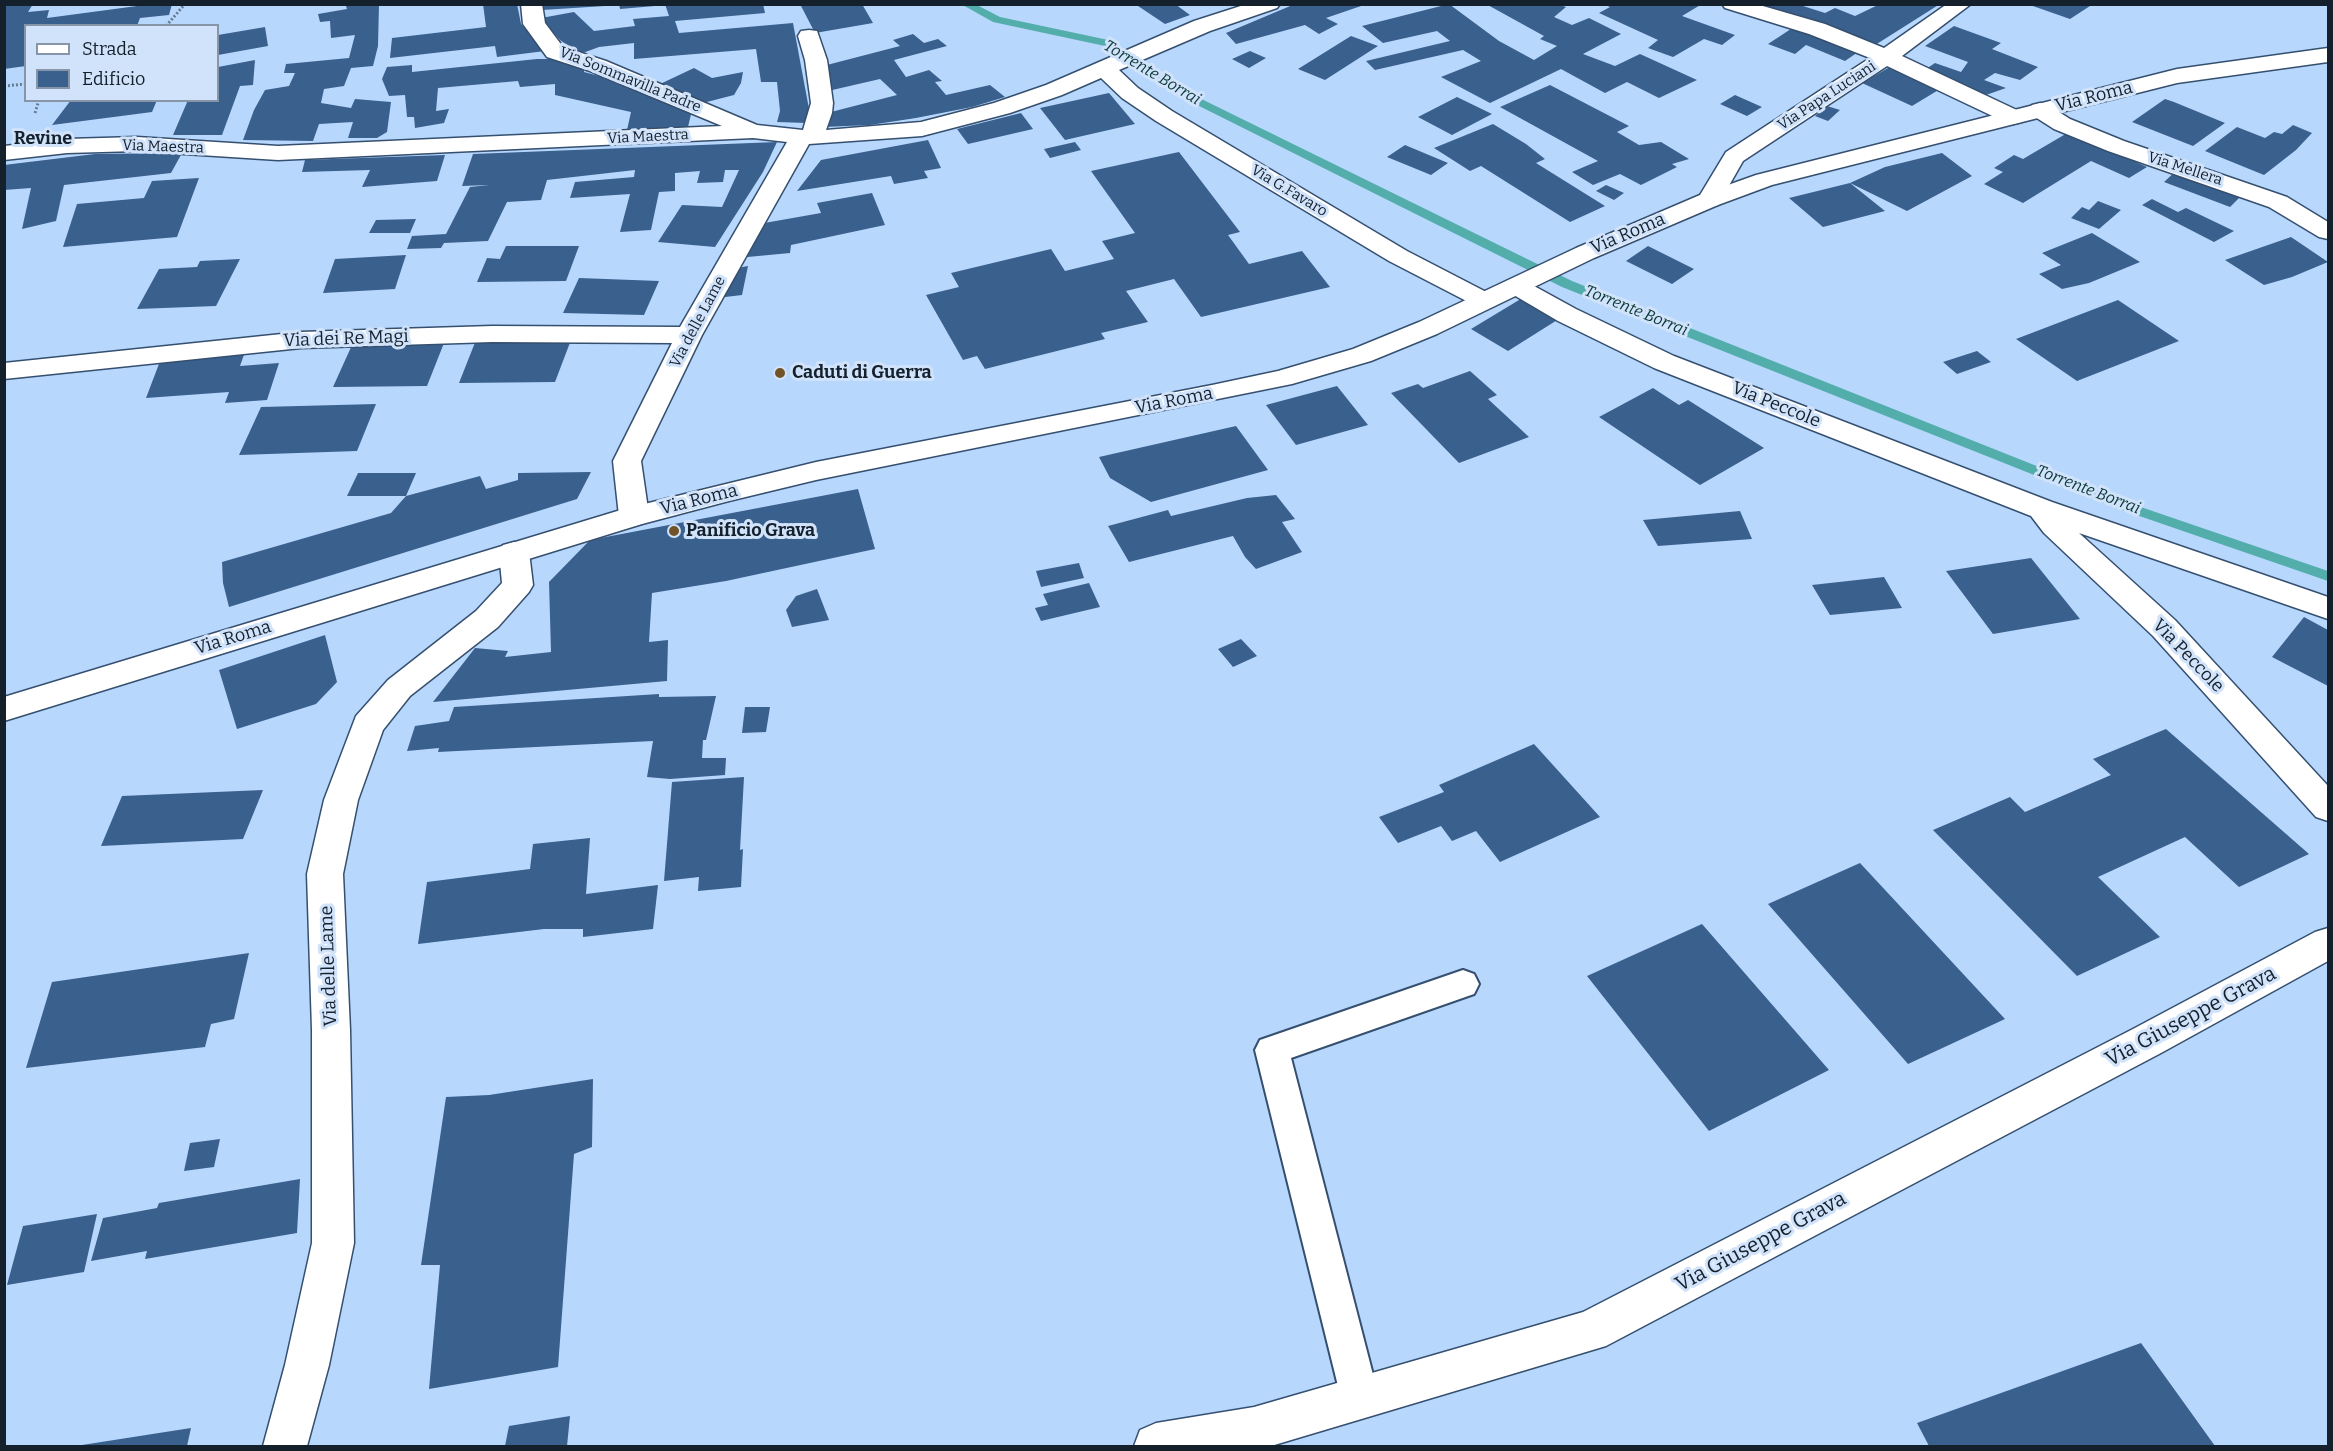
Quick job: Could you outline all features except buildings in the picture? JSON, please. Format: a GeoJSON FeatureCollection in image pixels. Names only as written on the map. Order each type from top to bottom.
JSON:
{"type":"FeatureCollection","features":[{"type":"Feature","properties":{"kind":"street","name":"Via Sommavilla Padre"},"geometry":{"type":"LineString","coordinates":[[531,4],[534,24],[555,52],[598,66],[753,131]]}},
{"type":"Feature","properties":{"kind":"street","name":"Via Maestra"},"geometry":{"type":"LineString","coordinates":[[4,153],[67,146],[137,144],[278,153],[753,131],[806,138],[922,129],[1043,93],[1202,26],[1270,4]]}},
{"type":"Feature","properties":{"kind":"street"},"geometry":{"type":"LineString","coordinates":[[1732,4],[1817,29],[1886,57],[2013,117]]}},
{"type":"Feature","properties":{"kind":"street","name":"Via Papa Luciani"},"geometry":{"type":"LineString","coordinates":[[1709,200],[1734,157],[1886,57],[1961,4]]}},
{"type":"Feature","properties":{"kind":"street","name":"Via delle Lame"},"geometry":{"type":"LineString","coordinates":[[634,516],[627,460],[689,335],[821,113],[822,103],[816,60],[809,36]]}},
{"type":"Feature","properties":{"kind":"street","name":"Via Roma"},"geometry":{"type":"LineString","coordinates":[[4,709],[634,516],[816,471],[1282,378],[1362,355],[1428,328],[1585,253],[1709,200],[1773,177],[2177,76],[2328,55]]}},
{"type":"Feature","properties":{"kind":"street","name":"Via G.Favaro"},"geometry":{"type":"LineString","coordinates":[[1112,64],[1130,93],[1164,116],[1398,256],[1485,301]]}},
{"type":"Feature","properties":{"kind":"street","name":"Via Mellera"},"geometry":{"type":"LineString","coordinates":[[2040,110],[2062,124],[2116,147],[2278,202],[2328,232]]}},
{"type":"Feature","properties":{"kind":"street","name":"Via Peccole"},"geometry":{"type":"LineString","coordinates":[[1522,283],[1567,315],[1664,362],[2042,509],[2328,608]]}},
{"type":"Feature","properties":{"kind":"street","name":"Via dei Re Magi"},"geometry":{"type":"LineString","coordinates":[[4,371],[301,340],[492,334],[689,335]]}},
{"type":"Feature","properties":{"kind":"street","name":"Via Peccole"},"geometry":{"type":"LineString","coordinates":[[2042,509],[2054,526],[2164,628],[2328,808]]}},
{"type":"Feature","properties":{"kind":"street","name":"Via delle Lame"},"geometry":{"type":"LineString","coordinates":[[285,1446],[307,1365],[333,1243],[331,1030],[325,874],[341,800],[368,725],[399,688],[487,619],[518,585],[514,552]]}},
{"type":"Feature","properties":{"kind":"street","name":"Via Giuseppe Grava"},"geometry":{"type":"LineString","coordinates":[[1156,1446],[1254,1429],[1591,1331],[2147,1041],[2328,943]]}},
{"type":"Feature","properties":{"kind":"lane"},"geometry":{"type":"LineString","coordinates":[[1360,1398],[1272,1050],[1462,984]]}},
{"type":"Feature","properties":{"kind":"path"},"geometry":{"type":"LineString","coordinates":[[168,24],[185,4]]}},
{"type":"Feature","properties":{"kind":"path"},"geometry":{"type":"LineString","coordinates":[[4,86],[24,84]]}},
{"type":"Feature","properties":{"kind":"waterway","name":"Torrente Borrai"},"geometry":{"type":"LineString","coordinates":[[966,4],[997,20],[1109,43],[1175,90],[1567,284],[2127,507],[2328,576]]}},
{"type":"Feature","properties":{"kind":"place","name":"Caduti di Guerra"},"geometry":{"type":"Point","coordinates":[780,373]}},
{"type":"Feature","properties":{"kind":"place","name":"Panificio Grava"},"geometry":{"type":"Point","coordinates":[674,531]}},
{"type":"Feature","properties":{"kind":"district","name":"Revine"},"geometry":{"type":"Point","coordinates":[43,139]}}]}
